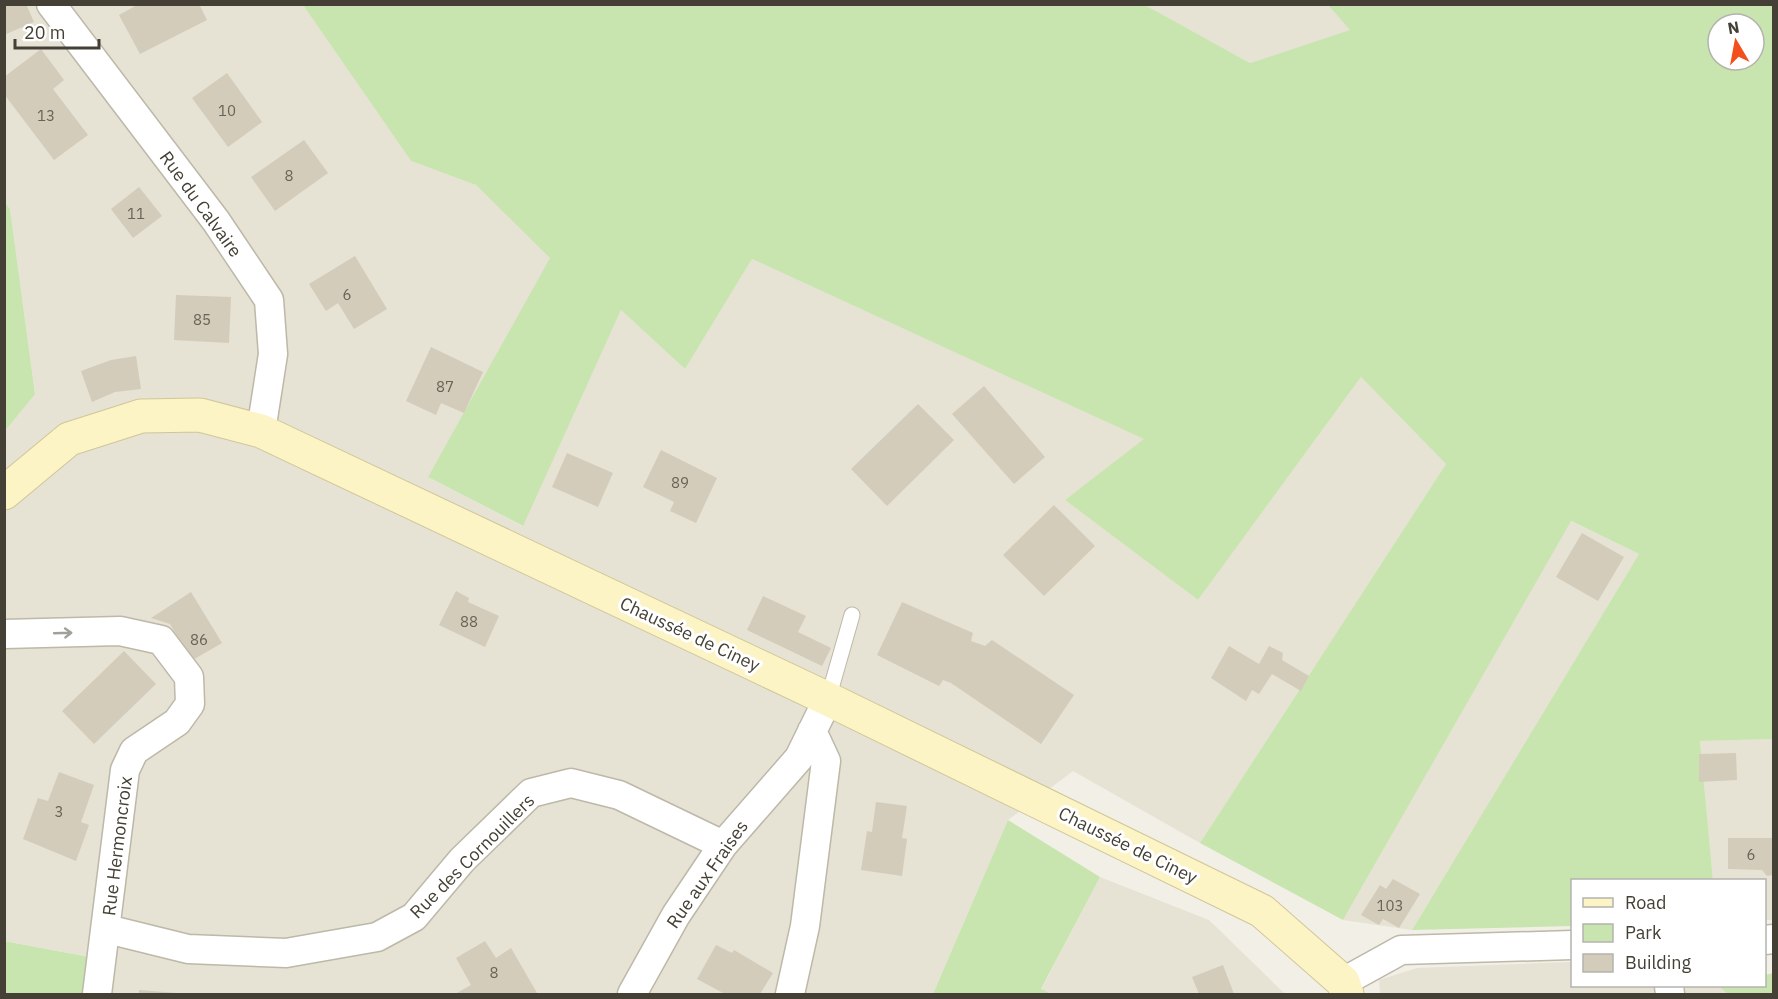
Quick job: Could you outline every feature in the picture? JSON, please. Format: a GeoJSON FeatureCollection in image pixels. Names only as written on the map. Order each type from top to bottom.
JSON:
{"type":"FeatureCollection","features":[{"type":"Feature","properties":{"kind":"main road","name":"Chaussée de Ciney"},"geometry":{"type":"LineString","coordinates":[[4,493],[69,440],[141,416],[200,415],[261,431],[828,699],[1262,911],[1345,988]]}},
{"type":"Feature","properties":{"kind":"street","name":"Rue du Calvaire"},"geometry":{"type":"LineString","coordinates":[[51,4],[216,221],[269,300],[273,354],[261,431]]}},
{"type":"Feature","properties":{"kind":"street","name":"Rue Hermoncroix"},"geometry":{"type":"LineString","coordinates":[[4,634],[120,631],[161,640],[189,677],[190,704],[177,722],[134,751],[125,770],[98,994]]}},
{"type":"Feature","properties":{"kind":"street","name":"Rue aux Fraises"},"geometry":{"type":"LineString","coordinates":[[632,994],[676,915],[723,845],[799,758],[828,699]]}},
{"type":"Feature","properties":{"kind":"street"},"geometry":{"type":"LineString","coordinates":[[790,994],[805,926],[826,761],[812,731]]}},
{"type":"Feature","properties":{"kind":"street","name":"Rue des Cornouillers"},"geometry":{"type":"LineString","coordinates":[[107,929],[188,949],[286,953],[377,937],[414,917],[462,861],[531,793],[571,783],[619,795],[723,845]]}},
{"type":"Feature","properties":{"kind":"street"},"geometry":{"type":"LineString","coordinates":[[1345,988],[1401,950],[1571,945]]}},
{"type":"Feature","properties":{"kind":"lane"},"geometry":{"type":"LineString","coordinates":[[828,699],[852,615]]}},
{"type":"Feature","properties":{"kind":"shaded area"},"geometry":{"type":"Polygon","coordinates":[[[5,5],[303,5],[411,161],[476,185],[551,258],[428,477],[522,526],[621,310],[685,369],[752,259],[1145,439],[1065,500],[1198,600],[1361,377],[1446,464],[1200,843],[1073,771],[1008,820],[933,994],[87,994],[89,957],[5,941],[5,431],[35,393],[10,209],[5,203],[5,5]]]}},
{"type":"Feature","properties":{"kind":"shaded area"},"geometry":{"type":"Polygon","coordinates":[[[1145,5],[1328,5],[1351,30],[1250,63],[1145,5]]]}},
{"type":"Feature","properties":{"kind":"shaded area"},"geometry":{"type":"Polygon","coordinates":[[[1570,521],[1639,554],[1412,930],[1343,920],[1570,521]]]}},
{"type":"Feature","properties":{"kind":"shaded area"},"geometry":{"type":"Polygon","coordinates":[[[1773,739],[1773,920],[1766,920],[1766,879],[1713,879],[1700,741],[1773,739]]]}},
{"type":"Feature","properties":{"kind":"shaded area"},"geometry":{"type":"Polygon","coordinates":[[[1100,877],[1209,920],[1285,994],[1051,994],[1041,990],[1100,877]]]}},
{"type":"Feature","properties":{"kind":"shaded area"},"geometry":{"type":"Polygon","coordinates":[[[1571,962],[1571,987],[1720,987],[1727,994],[1380,994],[1379,980],[1417,968],[1571,962]]]}},
{"type":"Feature","properties":{"kind":"green space"},"geometry":{"type":"Polygon","coordinates":[[[303,5],[1145,5],[1250,63],[1350,30],[1328,5],[1773,5],[1773,739],[1700,741],[1713,879],[1571,879],[1571,926],[1412,930],[1639,554],[1571,521],[1343,920],[1200,843],[1446,464],[1361,377],[1198,600],[1065,500],[1144,439],[752,259],[685,369],[621,310],[523,526],[428,477],[550,258],[476,185],[411,161],[303,5]]]}},
{"type":"Feature","properties":{"kind":"green space"},"geometry":{"type":"Polygon","coordinates":[[[5,203],[10,209],[35,394],[5,431],[5,203]]]}},
{"type":"Feature","properties":{"kind":"green space"},"geometry":{"type":"Polygon","coordinates":[[[1008,820],[1100,877],[1041,989],[1051,994],[933,994],[1008,820]]]}},
{"type":"Feature","properties":{"kind":"green space"},"geometry":{"type":"Polygon","coordinates":[[[4,941],[89,957],[87,994],[5,994],[4,941]]]}},
{"type":"Feature","properties":{"kind":"green space"},"geometry":{"type":"Polygon","coordinates":[[[1773,973],[1773,994],[1727,994],[1720,987],[1766,987],[1766,975],[1773,973]]]}},
{"type":"Feature","properties":{"kind":"building"},"geometry":{"type":"Polygon","coordinates":[[[4,4],[26,4],[34,22],[4,35],[4,4]]]}},
{"type":"Feature","properties":{"kind":"building"},"geometry":{"type":"Polygon","coordinates":[[[139,4],[199,4],[207,20],[140,54],[119,15],[139,4]]]}},
{"type":"Feature","properties":{"kind":"building"},"geometry":{"type":"Polygon","coordinates":[[[41,49],[64,80],[53,89],[88,135],[54,160],[4,94],[4,77],[41,49]]]}},
{"type":"Feature","properties":{"kind":"building"},"geometry":{"type":"Polygon","coordinates":[[[227,73],[262,122],[228,147],[192,98],[227,73]]]}},
{"type":"Feature","properties":{"kind":"building"},"geometry":{"type":"Polygon","coordinates":[[[304,140],[328,173],[275,211],[251,177],[304,140]]]}},
{"type":"Feature","properties":{"kind":"building"},"geometry":{"type":"Polygon","coordinates":[[[139,187],[162,216],[133,238],[111,209],[139,187]]]}},
{"type":"Feature","properties":{"kind":"building"},"geometry":{"type":"Polygon","coordinates":[[[355,256],[387,309],[354,329],[338,303],[326,311],[309,284],[355,256]]]}},
{"type":"Feature","properties":{"kind":"building"},"geometry":{"type":"Polygon","coordinates":[[[176,295],[231,297],[229,343],[174,340],[176,295]]]}},
{"type":"Feature","properties":{"kind":"building"},"geometry":{"type":"Polygon","coordinates":[[[431,347],[483,372],[464,413],[441,403],[436,415],[406,401],[431,347]]]}},
{"type":"Feature","properties":{"kind":"building"},"geometry":{"type":"Polygon","coordinates":[[[136,356],[141,389],[115,392],[92,402],[81,371],[111,360],[136,356]]]}},
{"type":"Feature","properties":{"kind":"building"},"geometry":{"type":"Polygon","coordinates":[[[984,386],[1045,457],[1014,484],[952,414],[984,386]]]}},
{"type":"Feature","properties":{"kind":"building"},"geometry":{"type":"Polygon","coordinates":[[[918,404],[954,440],[887,506],[851,469],[918,404]]]}},
{"type":"Feature","properties":{"kind":"building"},"geometry":{"type":"Polygon","coordinates":[[[661,450],[717,478],[696,523],[670,511],[674,502],[643,487],[661,450]]]}},
{"type":"Feature","properties":{"kind":"building"},"geometry":{"type":"Polygon","coordinates":[[[567,453],[613,473],[598,507],[552,487],[567,453]]]}},
{"type":"Feature","properties":{"kind":"building"},"geometry":{"type":"Polygon","coordinates":[[[1054,505],[1095,546],[1044,596],[1003,555],[1054,505]]]}},
{"type":"Feature","properties":{"kind":"building"},"geometry":{"type":"Polygon","coordinates":[[[1582,533],[1624,557],[1598,601],[1556,577],[1582,533]]]}},
{"type":"Feature","properties":{"kind":"building"},"geometry":{"type":"Polygon","coordinates":[[[456,591],[469,598],[468,602],[499,616],[485,647],[439,625],[456,591]]]}},
{"type":"Feature","properties":{"kind":"building"},"geometry":{"type":"Polygon","coordinates":[[[191,592],[222,643],[191,661],[170,624],[151,618],[191,592]]]}},
{"type":"Feature","properties":{"kind":"building"},"geometry":{"type":"Polygon","coordinates":[[[763,596],[806,616],[798,632],[831,648],[822,666],[747,630],[763,596]]]}},
{"type":"Feature","properties":{"kind":"building"},"geometry":{"type":"Polygon","coordinates":[[[902,602],[973,633],[971,641],[985,646],[992,640],[1074,695],[1041,744],[951,683],[943,680],[939,686],[877,655],[902,602]]]}},
{"type":"Feature","properties":{"kind":"building"},"geometry":{"type":"Polygon","coordinates":[[[1229,646],[1259,664],[1269,646],[1283,653],[1282,660],[1309,676],[1301,691],[1272,674],[1259,694],[1252,690],[1246,701],[1211,678],[1229,646]]]}},
{"type":"Feature","properties":{"kind":"building"},"geometry":{"type":"Polygon","coordinates":[[[124,651],[156,684],[94,744],[62,711],[124,651]]]}},
{"type":"Feature","properties":{"kind":"building"},"geometry":{"type":"Polygon","coordinates":[[[1736,753],[1737,780],[1699,782],[1699,754],[1736,753]]]}},
{"type":"Feature","properties":{"kind":"building"},"geometry":{"type":"Polygon","coordinates":[[[59,772],[94,785],[81,822],[89,825],[76,861],[23,839],[38,798],[48,801],[59,772]]]}},
{"type":"Feature","properties":{"kind":"building"},"geometry":{"type":"Polygon","coordinates":[[[876,802],[907,806],[902,838],[907,839],[902,876],[861,870],[867,831],[872,832],[876,802]]]}},
{"type":"Feature","properties":{"kind":"building"},"geometry":{"type":"Polygon","coordinates":[[[1728,838],[1773,838],[1773,875],[1767,876],[1762,870],[1728,869],[1728,838]]]}},
{"type":"Feature","properties":{"kind":"building"},"geometry":{"type":"Polygon","coordinates":[[[1393,879],[1420,894],[1399,928],[1383,919],[1379,925],[1361,915],[1380,885],[1386,889],[1393,879]]]}},
{"type":"Feature","properties":{"kind":"building"},"geometry":{"type":"Polygon","coordinates":[[[485,941],[496,958],[511,948],[537,993],[455,994],[471,985],[456,958],[485,941]]]}},
{"type":"Feature","properties":{"kind":"building"},"geometry":{"type":"Polygon","coordinates":[[[716,945],[732,953],[734,950],[773,973],[760,994],[725,994],[697,979],[716,945]]]}},
{"type":"Feature","properties":{"kind":"building"},"geometry":{"type":"Polygon","coordinates":[[[1223,965],[1234,994],[1199,994],[1192,977],[1223,965]]]}},
{"type":"Feature","properties":{"kind":"building"},"geometry":{"type":"Polygon","coordinates":[[[139,990],[177,993],[177,994],[139,994],[139,990]]]}}]}
